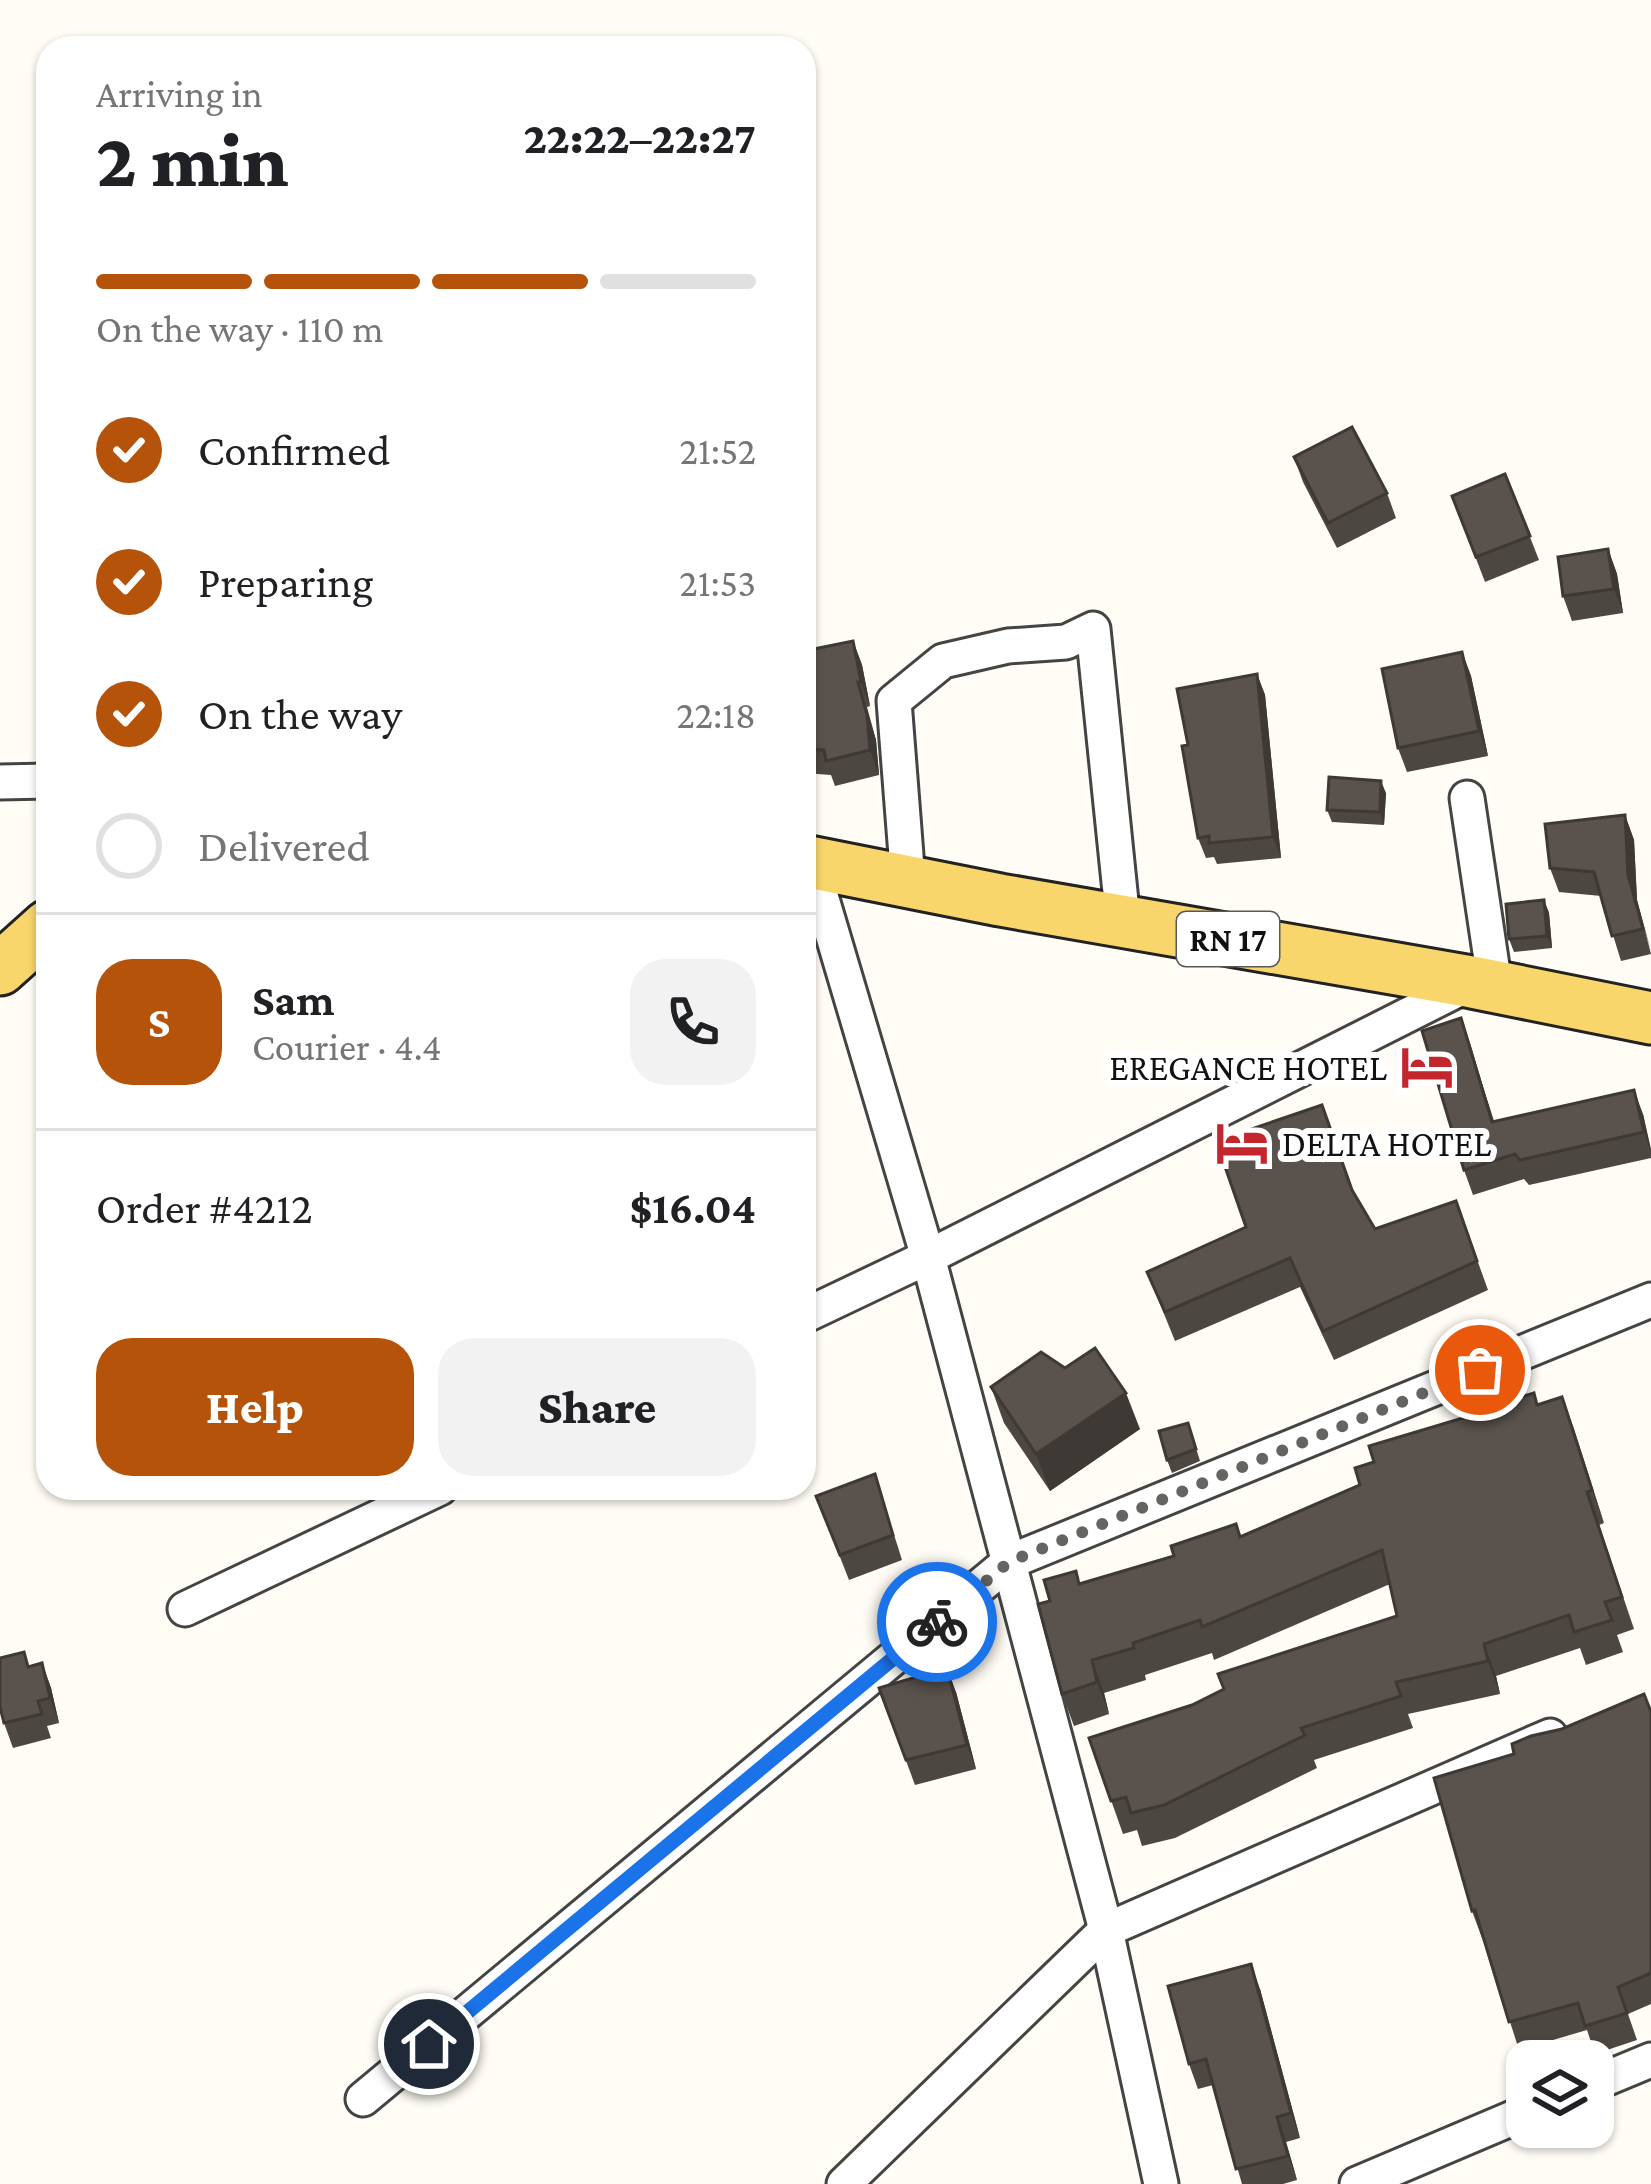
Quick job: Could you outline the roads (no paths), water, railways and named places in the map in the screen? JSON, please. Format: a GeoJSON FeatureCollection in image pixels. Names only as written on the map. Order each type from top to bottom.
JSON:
{"type":"FeatureCollection","features":[{"type":"Feature","properties":{"kind":"main road","name":"RN 17"},"geometry":{"type":"LineString","coordinates":[[816,864],[1651,1018]]}},
{"type":"Feature","properties":{"kind":"main road"},"geometry":{"type":"LineString","coordinates":[[0,969],[36,937]]}},
{"type":"Feature","properties":{"kind":"street"},"geometry":{"type":"LineString","coordinates":[[908,881],[894,700],[944,661],[1008,646],[1066,642],[1093,628],[1123,921]]}},
{"type":"Feature","properties":{"kind":"street"},"geometry":{"type":"LineString","coordinates":[[0,782],[36,781]]}},
{"type":"Feature","properties":{"kind":"street"},"geometry":{"type":"LineString","coordinates":[[816,1310],[1484,984],[1467,798]]}},
{"type":"Feature","properties":{"kind":"street"},"geometry":{"type":"LineString","coordinates":[[816,920],[928,1257],[1106,1930],[1161,2184]]}},
{"type":"Feature","properties":{"kind":"street"},"geometry":{"type":"LineString","coordinates":[[363,2099],[1009,1562],[1651,1300]]}},
{"type":"Feature","properties":{"kind":"street"},"geometry":{"type":"LineString","coordinates":[[185,1609],[415,1500]]}},
{"type":"Feature","properties":{"kind":"street"},"geometry":{"type":"LineString","coordinates":[[844,2184],[1106,1930],[1586,1720]]}},
{"type":"Feature","properties":{"kind":"street"},"geometry":{"type":"LineString","coordinates":[[1614,2075],[1651,2060]]}},
{"type":"Feature","properties":{"kind":"street"},"geometry":{"type":"LineString","coordinates":[[1357,2184],[1506,2121]]}},
{"type":"Feature","properties":{"kind":"place","name":"EREGANCE HOTEL"},"geometry":{"type":"Point","coordinates":[1427,1067]}},
{"type":"Feature","properties":{"kind":"place","name":"DELTA HOTEL"},"geometry":{"type":"Point","coordinates":[1242,1143]}}]}
